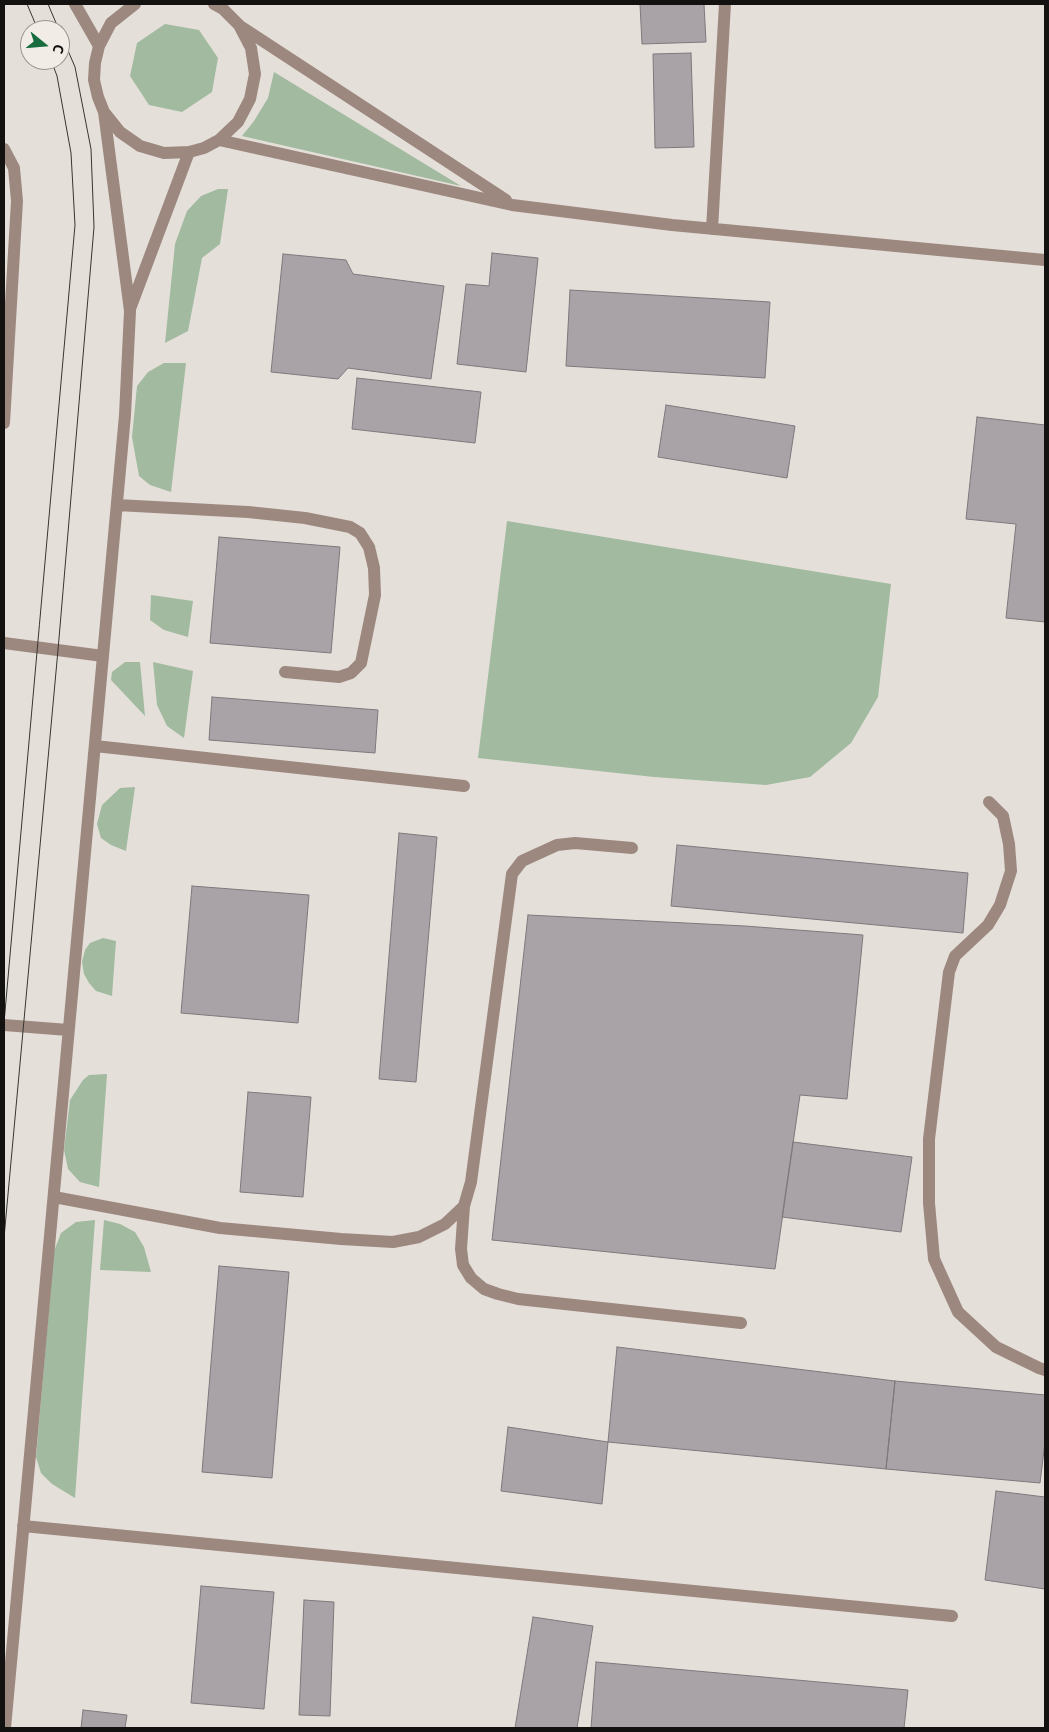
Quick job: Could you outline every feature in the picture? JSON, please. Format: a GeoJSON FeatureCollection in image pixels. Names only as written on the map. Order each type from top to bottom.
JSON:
{"type":"FeatureCollection","features":[{"type":"Feature","properties":{"kind":"street"},"geometry":{"type":"LineString","coordinates":[[75,4],[99,46]]}},
{"type":"Feature","properties":{"kind":"street"},"geometry":{"type":"LineString","coordinates":[[5,1728],[9,1630],[24,1526],[125,415],[130,311],[104,112],[94,80],[95,63],[99,46],[111,23],[135,4]]}},
{"type":"Feature","properties":{"kind":"street"},"geometry":{"type":"LineString","coordinates":[[214,4],[223,9],[239,25],[512,204]]}},
{"type":"Feature","properties":{"kind":"street"},"geometry":{"type":"LineString","coordinates":[[712,229],[725,4]]}},
{"type":"Feature","properties":{"kind":"street"},"geometry":{"type":"LineString","coordinates":[[104,112],[120,132],[140,146],[164,153],[189,152],[204,148],[219,140],[238,122],[250,100],[255,74],[251,48],[239,25]]}},
{"type":"Feature","properties":{"kind":"street"},"geometry":{"type":"LineString","coordinates":[[219,140],[512,204],[712,229],[1045,260]]}},
{"type":"Feature","properties":{"kind":"street"},"geometry":{"type":"LineString","coordinates":[[4,149],[14,168],[17,200],[4,423]]}},
{"type":"Feature","properties":{"kind":"street"},"geometry":{"type":"LineString","coordinates":[[130,311],[189,152]]}},
{"type":"Feature","properties":{"kind":"street"},"geometry":{"type":"LineString","coordinates":[[117,505],[248,512],[305,518],[350,527],[360,534],[369,547],[374,568],[376,595],[361,663],[350,673],[339,677],[285,672]]}},
{"type":"Feature","properties":{"kind":"street"},"geometry":{"type":"LineString","coordinates":[[4,643],[103,656]]}},
{"type":"Feature","properties":{"kind":"street"},"geometry":{"type":"LineString","coordinates":[[95,746],[464,786]]}},
{"type":"Feature","properties":{"kind":"street"},"geometry":{"type":"LineString","coordinates":[[989,802],[1003,816],[1009,844],[1011,871],[1000,905],[988,925],[955,956],[949,972],[929,1139],[929,1203],[934,1259],[958,1312],[996,1347],[1045,1370]]}},
{"type":"Feature","properties":{"kind":"street"},"geometry":{"type":"LineString","coordinates":[[632,848],[575,842],[557,845],[522,861],[512,874],[471,1182],[464,1206],[461,1248],[463,1265],[471,1278],[484,1289],[518,1299],[741,1322]]}},
{"type":"Feature","properties":{"kind":"street"},"geometry":{"type":"LineString","coordinates":[[4,1025],[68,1030]]}},
{"type":"Feature","properties":{"kind":"street"},"geometry":{"type":"LineString","coordinates":[[54,1197],[220,1228],[394,1242],[419,1236],[445,1224],[464,1206]]}},
{"type":"Feature","properties":{"kind":"street"},"geometry":{"type":"LineString","coordinates":[[24,1526],[952,1616]]}},
{"type":"Feature","properties":{"kind":"green space"},"geometry":{"type":"Polygon","coordinates":[[[165,24],[199,30],[218,58],[212,92],[182,112],[149,105],[130,76],[137,43],[165,24]]]}},
{"type":"Feature","properties":{"kind":"green space"},"geometry":{"type":"Polygon","coordinates":[[[274,72],[461,186],[242,136],[268,98],[274,72]]]}},
{"type":"Feature","properties":{"kind":"green space"},"geometry":{"type":"Polygon","coordinates":[[[218,189],[228,189],[220,244],[202,258],[188,331],[165,343],[175,244],[187,211],[201,196],[218,189]]]}},
{"type":"Feature","properties":{"kind":"green space"},"geometry":{"type":"Polygon","coordinates":[[[164,363],[186,363],[171,492],[150,485],[139,476],[132,437],[137,386],[148,372],[164,363]]]}},
{"type":"Feature","properties":{"kind":"green space"},"geometry":{"type":"Polygon","coordinates":[[[507,521],[891,584],[878,697],[851,743],[810,777],[766,785],[654,777],[478,758],[507,521]]]}},
{"type":"Feature","properties":{"kind":"green space"},"geometry":{"type":"Polygon","coordinates":[[[151,595],[193,601],[188,637],[164,630],[150,620],[151,595]]]}},
{"type":"Feature","properties":{"kind":"green space"},"geometry":{"type":"Polygon","coordinates":[[[125,662],[140,662],[145,716],[111,680],[112,672],[125,662]]]}},
{"type":"Feature","properties":{"kind":"green space"},"geometry":{"type":"Polygon","coordinates":[[[153,662],[193,671],[184,738],[167,726],[157,705],[153,662]]]}},
{"type":"Feature","properties":{"kind":"green space"},"geometry":{"type":"Polygon","coordinates":[[[135,787],[126,851],[111,845],[101,838],[97,824],[102,805],[120,788],[135,787]]]}},
{"type":"Feature","properties":{"kind":"green space"},"geometry":{"type":"Polygon","coordinates":[[[103,938],[116,941],[112,996],[96,991],[84,974],[82,962],[85,950],[90,943],[103,938]]]}},
{"type":"Feature","properties":{"kind":"green space"},"geometry":{"type":"Polygon","coordinates":[[[107,1074],[99,1187],[80,1182],[68,1169],[64,1150],[70,1100],[83,1080],[89,1075],[107,1074]]]}},
{"type":"Feature","properties":{"kind":"green space"},"geometry":{"type":"Polygon","coordinates":[[[95,1220],[75,1498],[52,1484],[41,1473],[36,1457],[54,1251],[61,1233],[76,1222],[95,1220]]]}},
{"type":"Feature","properties":{"kind":"green space"},"geometry":{"type":"Polygon","coordinates":[[[104,1220],[120,1224],[135,1232],[144,1247],[151,1272],[100,1270],[104,1220]]]}},
{"type":"Feature","properties":{"kind":"building"},"geometry":{"type":"Polygon","coordinates":[[[640,4],[704,4],[706,42],[642,44],[640,4]]]}},
{"type":"Feature","properties":{"kind":"building"},"geometry":{"type":"Polygon","coordinates":[[[691,53],[694,147],[655,148],[653,54],[691,53]]]}},
{"type":"Feature","properties":{"kind":"building"},"geometry":{"type":"Polygon","coordinates":[[[492,253],[538,258],[526,372],[457,364],[466,284],[489,286],[492,253]]]}},
{"type":"Feature","properties":{"kind":"building"},"geometry":{"type":"Polygon","coordinates":[[[283,254],[346,260],[353,274],[444,286],[431,379],[348,368],[338,379],[271,372],[283,254]]]}},
{"type":"Feature","properties":{"kind":"building"},"geometry":{"type":"Polygon","coordinates":[[[570,290],[770,302],[765,378],[566,366],[570,290]]]}},
{"type":"Feature","properties":{"kind":"building"},"geometry":{"type":"Polygon","coordinates":[[[357,378],[481,392],[475,443],[352,429],[357,378]]]}},
{"type":"Feature","properties":{"kind":"building"},"geometry":{"type":"Polygon","coordinates":[[[666,405],[795,426],[787,478],[658,457],[666,405]]]}},
{"type":"Feature","properties":{"kind":"building"},"geometry":{"type":"Polygon","coordinates":[[[977,417],[1045,425],[1045,622],[1006,618],[1016,524],[966,519],[977,417]]]}},
{"type":"Feature","properties":{"kind":"building"},"geometry":{"type":"Polygon","coordinates":[[[219,537],[340,547],[331,653],[210,643],[219,537]]]}},
{"type":"Feature","properties":{"kind":"building"},"geometry":{"type":"Polygon","coordinates":[[[212,697],[378,710],[375,753],[209,740],[212,697]]]}},
{"type":"Feature","properties":{"kind":"building"},"geometry":{"type":"Polygon","coordinates":[[[399,833],[437,837],[416,1082],[379,1079],[399,833]]]}},
{"type":"Feature","properties":{"kind":"building"},"geometry":{"type":"Polygon","coordinates":[[[677,845],[968,873],[963,933],[671,906],[677,845]]]}},
{"type":"Feature","properties":{"kind":"building"},"geometry":{"type":"Polygon","coordinates":[[[192,886],[309,895],[298,1023],[181,1013],[192,886]]]}},
{"type":"Feature","properties":{"kind":"building"},"geometry":{"type":"Polygon","coordinates":[[[528,915],[745,926],[863,935],[847,1099],[800,1095],[775,1269],[492,1240],[528,915]]]}},
{"type":"Feature","properties":{"kind":"building"},"geometry":{"type":"Polygon","coordinates":[[[248,1092],[311,1097],[303,1197],[240,1192],[248,1092]]]}},
{"type":"Feature","properties":{"kind":"building"},"geometry":{"type":"Polygon","coordinates":[[[793,1142],[912,1157],[901,1232],[782,1217],[793,1142]]]}},
{"type":"Feature","properties":{"kind":"building"},"geometry":{"type":"Polygon","coordinates":[[[219,1266],[289,1272],[272,1478],[202,1472],[219,1266]]]}},
{"type":"Feature","properties":{"kind":"building"},"geometry":{"type":"Polygon","coordinates":[[[617,1347],[895,1381],[886,1469],[608,1442],[617,1347]]]}},
{"type":"Feature","properties":{"kind":"building"},"geometry":{"type":"Polygon","coordinates":[[[895,1381],[1045,1395],[1045,1442],[1040,1483],[886,1469],[895,1381]]]}},
{"type":"Feature","properties":{"kind":"building"},"geometry":{"type":"Polygon","coordinates":[[[508,1427],[608,1442],[602,1504],[501,1491],[508,1427]]]}},
{"type":"Feature","properties":{"kind":"building"},"geometry":{"type":"Polygon","coordinates":[[[996,1491],[1045,1497],[1045,1589],[985,1580],[996,1491]]]}},
{"type":"Feature","properties":{"kind":"building"},"geometry":{"type":"Polygon","coordinates":[[[201,1586],[274,1592],[264,1709],[191,1703],[201,1586]]]}},
{"type":"Feature","properties":{"kind":"building"},"geometry":{"type":"Polygon","coordinates":[[[304,1600],[334,1602],[330,1716],[299,1715],[304,1600]]]}},
{"type":"Feature","properties":{"kind":"building"},"geometry":{"type":"Polygon","coordinates":[[[533,1617],[593,1626],[577,1728],[515,1728],[533,1617]]]}},
{"type":"Feature","properties":{"kind":"building"},"geometry":{"type":"Polygon","coordinates":[[[596,1662],[908,1690],[904,1728],[591,1728],[596,1662]]]}},
{"type":"Feature","properties":{"kind":"building"},"geometry":{"type":"Polygon","coordinates":[[[83,1710],[127,1715],[125,1728],[81,1728],[83,1710]]]}},
{"type":"Feature","properties":{"kind":"tram line"},"geometry":{"type":"LineString","coordinates":[[27,4],[34,20]]}},
{"type":"Feature","properties":{"kind":"tram line"},"geometry":{"type":"LineString","coordinates":[[48,4],[55,20]]}},
{"type":"Feature","properties":{"kind":"tram line"},"geometry":{"type":"LineString","coordinates":[[4,1238],[58,650],[94,227],[91,149],[75,67],[70,55]]}},
{"type":"Feature","properties":{"kind":"tram line"},"geometry":{"type":"LineString","coordinates":[[4,1023],[75,225],[71,153],[55,70]]}}]}
